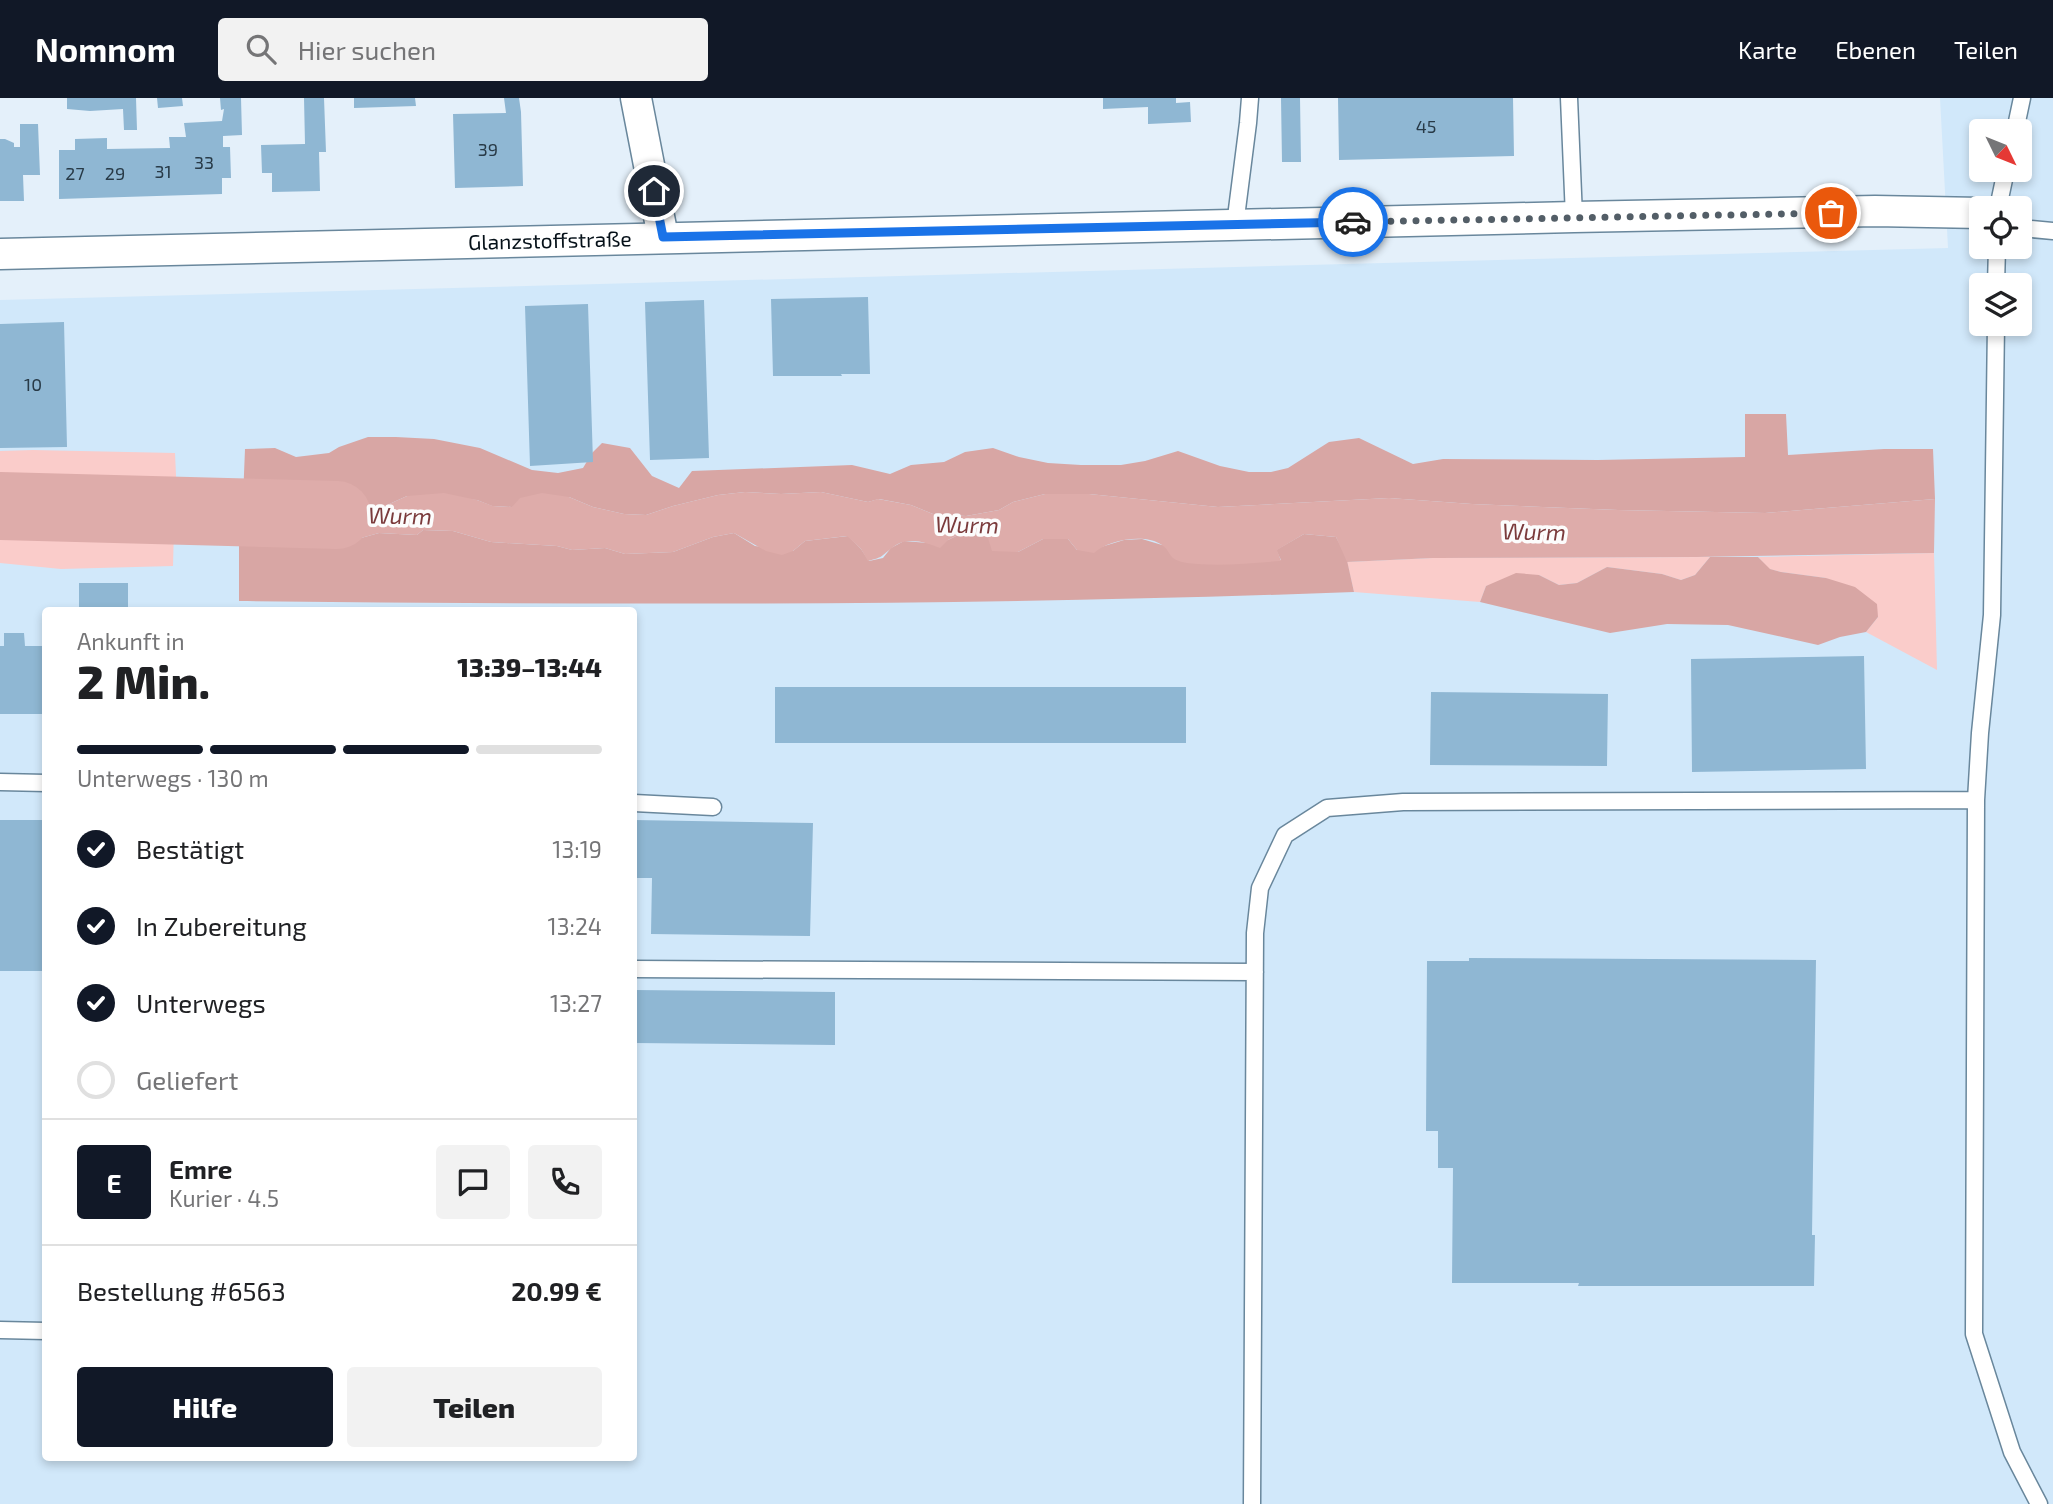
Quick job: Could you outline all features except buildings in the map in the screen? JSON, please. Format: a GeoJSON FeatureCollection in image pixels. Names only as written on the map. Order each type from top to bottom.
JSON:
{"type":"FeatureCollection","features":[{"type":"Feature","properties":{"kind":"street"},"geometry":{"type":"LineString","coordinates":[[636,98],[663,237]]}},
{"type":"Feature","properties":{"kind":"street","name":"Glanzstoffstraße"},"geometry":{"type":"LineString","coordinates":[[0,254],[1574,217],[1875,211],[1969,213]]}},
{"type":"Feature","properties":{"kind":"lane"},"geometry":{"type":"LineString","coordinates":[[1235,225],[1250,98]]}},
{"type":"Feature","properties":{"kind":"lane"},"geometry":{"type":"LineString","coordinates":[[1569,98],[1574,217]]}},
{"type":"Feature","properties":{"kind":"lane"},"geometry":{"type":"LineString","coordinates":[[2018,119],[2022,98]]}},
{"type":"Feature","properties":{"kind":"lane"},"geometry":{"type":"LineString","coordinates":[[2032,229],[2053,231]]}},
{"type":"Feature","properties":{"kind":"lane"},"geometry":{"type":"LineString","coordinates":[[1996,336],[1992,615],[1976,800],[1974,1334],[2012,1452],[2039,1504]]}},
{"type":"Feature","properties":{"kind":"lane"},"geometry":{"type":"LineString","coordinates":[[0,782],[42,783]]}},
{"type":"Feature","properties":{"kind":"lane"},"geometry":{"type":"LineString","coordinates":[[1252,1504],[1255,933],[1260,888],[1285,835],[1327,808],[1403,802],[1976,800]]}},
{"type":"Feature","properties":{"kind":"lane"},"geometry":{"type":"LineString","coordinates":[[637,803],[713,807]]}},
{"type":"Feature","properties":{"kind":"lane"},"geometry":{"type":"LineString","coordinates":[[637,969],[1255,972]]}},
{"type":"Feature","properties":{"kind":"lane"},"geometry":{"type":"LineString","coordinates":[[0,1330],[42,1331]]}},
{"type":"Feature","properties":{"kind":"shaded area"},"geometry":{"type":"Polygon","coordinates":[[[1940,98],[2053,98],[2053,1504],[0,1504],[0,300],[1948,248],[1940,98]]]}},
{"type":"Feature","properties":{"kind":"shaded area"},"geometry":{"type":"Polygon","coordinates":[[[1745,414],[1786,414],[1788,455],[1933,449],[1935,499],[1765,513],[1618,510],[1389,498],[1218,507],[1089,494],[1045,494],[1013,502],[999,510],[966,516],[933,514],[911,505],[879,499],[868,502],[821,492],[745,492],[718,495],[646,515],[624,514],[593,507],[569,497],[512,507],[492,506],[477,500],[407,496],[387,505],[359,505],[344,501],[322,487],[277,495],[263,505],[243,499],[245,449],[275,448],[296,457],[329,453],[368,437],[434,439],[480,448],[532,470],[558,473],[583,468],[602,443],[630,448],[652,476],[679,488],[692,471],[852,465],[890,474],[911,465],[944,462],[965,452],[993,448],[1048,463],[1081,465],[1121,465],[1178,451],[1220,466],[1249,472],[1271,472],[1288,468],[1329,442],[1359,438],[1413,464],[1443,459],[1745,457],[1745,414]]]}},
{"type":"Feature","properties":{"kind":"shaded area"},"geometry":{"type":"Polygon","coordinates":[[[0,451],[175,453],[177,497],[0,493],[0,451]]]}},
{"type":"Feature","properties":{"kind":"shaded area"},"geometry":{"type":"Polygon","coordinates":[[[0,526],[174,529],[173,566],[61,569],[0,563],[0,526]]]}},
{"type":"Feature","properties":{"kind":"shaded area"},"geometry":{"type":"Polygon","coordinates":[[[970,529],[1018,552],[1043,539],[1068,539],[1077,550],[1142,539],[1162,545],[1281,560],[1276,550],[1304,534],[1336,537],[1346,556],[1354,592],[1075,600],[796,603],[239,601],[239,543],[265,542],[317,532],[341,540],[379,533],[417,535],[423,530],[453,531],[491,542],[557,546],[572,550],[605,548],[625,554],[673,552],[713,537],[734,533],[755,546],[793,551],[805,541],[848,536],[869,561],[883,558],[891,548],[904,541],[928,543],[948,540],[970,529]]]}},
{"type":"Feature","properties":{"kind":"shaded area"},"geometry":{"type":"Polygon","coordinates":[[[1934,553],[1937,670],[1866,632],[1878,617],[1826,578],[1769,569],[1758,557],[1934,553]]]}},
{"type":"Feature","properties":{"kind":"shaded area"},"geometry":{"type":"Polygon","coordinates":[[[1710,557],[1695,575],[1681,580],[1662,574],[1607,567],[1577,583],[1559,585],[1539,575],[1486,586],[1480,602],[1354,592],[1347,562],[1433,558],[1710,557]]]}},
{"type":"Feature","properties":{"kind":"shaded area"},"geometry":{"type":"Polygon","coordinates":[[[1710,557],[1758,557],[1770,569],[1826,578],[1855,587],[1877,604],[1878,617],[1866,632],[1818,645],[1728,625],[1667,624],[1610,633],[1480,602],[1486,586],[1516,573],[1539,575],[1559,585],[1577,583],[1607,567],[1662,574],[1681,580],[1695,575],[1710,557]]]}},
{"type":"Feature","properties":{"kind":"water"},"geometry":{"type":"Polygon","coordinates":[[[293,487],[322,487],[344,501],[359,505],[387,505],[407,496],[444,493],[493,506],[512,507],[520,498],[542,493],[569,497],[593,507],[624,514],[646,515],[718,495],[745,492],[821,492],[868,502],[878,499],[911,505],[933,514],[966,516],[999,510],[1013,502],[1045,494],[1089,494],[1218,507],[1389,498],[1618,510],[1765,513],[1935,499],[1934,553],[1433,558],[1347,562],[1336,537],[1304,534],[1277,550],[1281,561],[1210,565],[1176,560],[1162,545],[1146,539],[1117,542],[1094,553],[1077,550],[1068,539],[1043,539],[1018,552],[992,551],[988,538],[970,529],[948,540],[940,548],[922,542],[903,542],[880,557],[868,561],[861,549],[847,536],[805,541],[793,551],[782,555],[766,551],[734,533],[713,537],[673,552],[625,554],[605,548],[572,550],[557,546],[491,542],[453,531],[423,530],[417,535],[379,533],[341,540],[317,532],[265,542],[239,543],[243,499],[263,505],[293,487]]]}},
{"type":"Feature","properties":{"kind":"water"},"geometry":{"type":"Polygon","coordinates":[[[0,493],[177,497],[174,529],[0,526],[0,493]]]}},
{"type":"Feature","properties":{"kind":"waterway","name":"Wurm"},"geometry":{"type":"LineString","coordinates":[[0,506],[337,515]]}},
{"type":"Feature","properties":{"kind":"way so far"},"geometry":{"type":"LineString","coordinates":[[1353,222],[1831,213]]}},
{"type":"Feature","properties":{"kind":"route"},"geometry":{"type":"LineString","coordinates":[[654,191],[663,237],[1353,222]]}}]}
